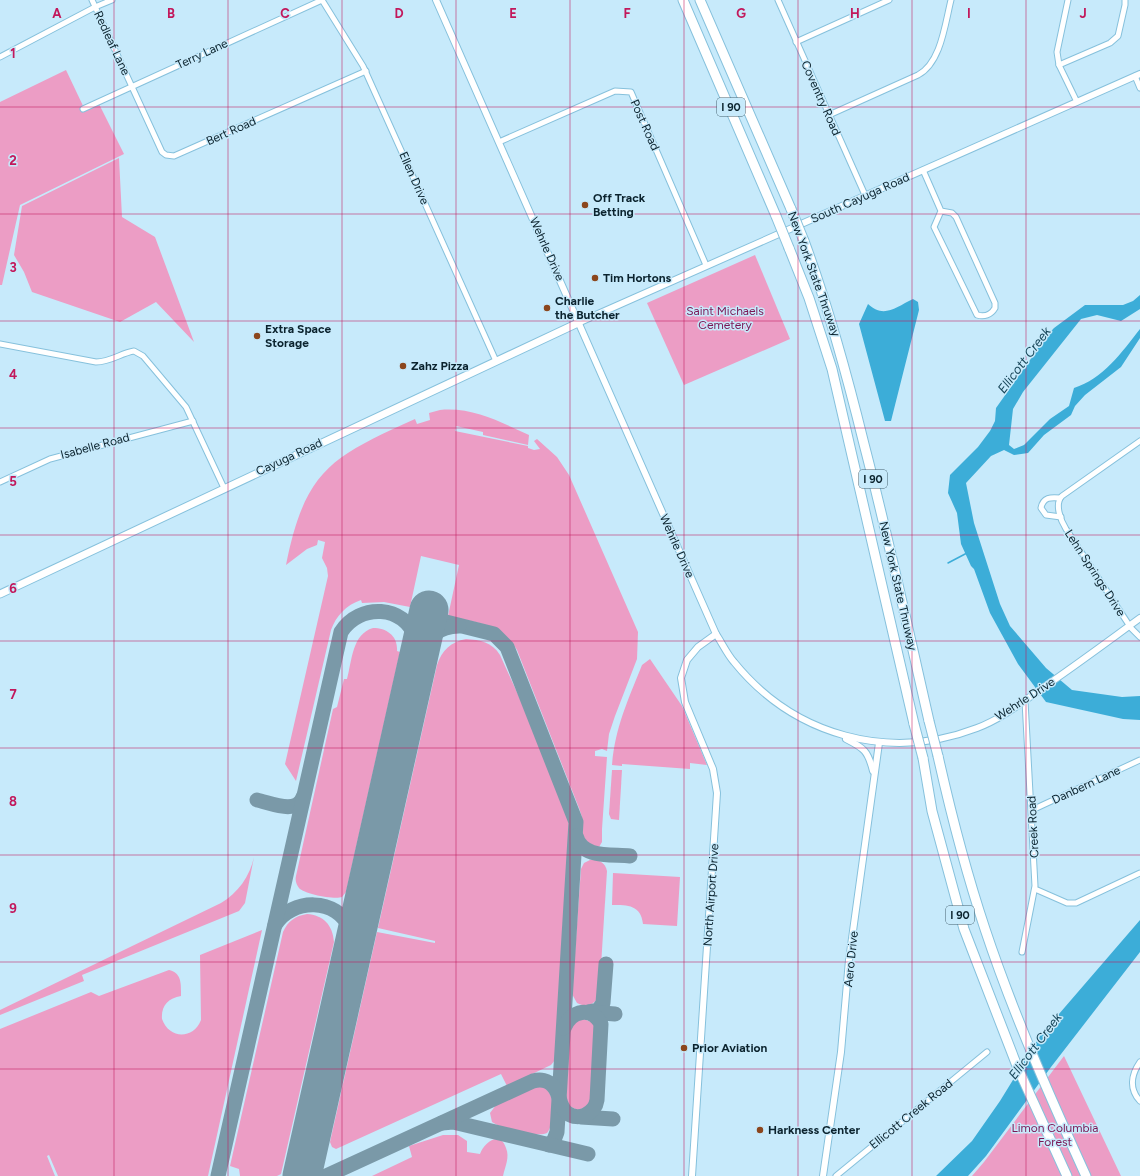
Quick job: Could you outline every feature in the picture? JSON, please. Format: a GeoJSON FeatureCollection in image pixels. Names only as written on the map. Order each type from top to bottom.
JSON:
{"type":"FeatureCollection","features":[{"type":"Feature","properties":{"kind":"highway","name":"New York State Thruway"},"geometry":{"type":"LineString","coordinates":[[683,0],[776,216],[809,298],[832,369],[923,758],[932,811],[964,929],[1030,1099],[1067,1176]]}},
{"type":"Feature","properties":{"kind":"highway","name":"New York State Thruway"},"geometry":{"type":"LineString","coordinates":[[700,0],[791,209],[821,286],[840,347],[879,501],[950,811],[985,929],[1044,1084],[1086,1176]]}},
{"type":"Feature","properties":{"kind":"main road","name":"Cayuga Road"},"geometry":{"type":"LineString","coordinates":[[0,594],[580,322]]}},
{"type":"Feature","properties":{"kind":"street","name":"Redleaf Lane"},"geometry":{"type":"LineString","coordinates":[[92,0],[131,87]]}},
{"type":"Feature","properties":{"kind":"street"},"geometry":{"type":"LineString","coordinates":[[0,57],[95,7],[112,0]]}},
{"type":"Feature","properties":{"kind":"street","name":"Ellen Drive"},"geometry":{"type":"LineString","coordinates":[[322,0],[366,71],[496,361]]}},
{"type":"Feature","properties":{"kind":"street","name":"Terry Lane"},"geometry":{"type":"LineString","coordinates":[[83,109],[322,0]]}},
{"type":"Feature","properties":{"kind":"street","name":"Wehrle Drive"},"geometry":{"type":"LineString","coordinates":[[436,0],[580,322],[716,634],[733,661],[749,680],[775,702],[806,721],[836,733],[879,743],[922,743],[957,735],[994,720],[1025,701],[1140,618]]}},
{"type":"Feature","properties":{"kind":"street","name":"Coventry Road"},"geometry":{"type":"LineString","coordinates":[[778,0],[865,195]]}},
{"type":"Feature","properties":{"kind":"street"},"geometry":{"type":"LineString","coordinates":[[796,42],[889,0]]}},
{"type":"Feature","properties":{"kind":"street"},"geometry":{"type":"LineString","coordinates":[[829,115],[918,75],[929,67],[936,56],[951,0]]}},
{"type":"Feature","properties":{"kind":"street"},"geometry":{"type":"LineString","coordinates":[[1068,0],[1057,52],[1059,65],[1077,102]]}},
{"type":"Feature","properties":{"kind":"street"},"geometry":{"type":"LineString","coordinates":[[1059,65],[1110,43],[1118,36],[1125,0]]}},
{"type":"Feature","properties":{"kind":"street","name":"Bert Road"},"geometry":{"type":"LineString","coordinates":[[131,87],[162,152],[170,156],[174,156],[366,71]]}},
{"type":"Feature","properties":{"kind":"street"},"geometry":{"type":"LineString","coordinates":[[1138,75],[1140,88]]}},
{"type":"Feature","properties":{"kind":"street","name":"South Cayuga Road"},"geometry":{"type":"LineString","coordinates":[[580,322],[1138,75]]}},
{"type":"Feature","properties":{"kind":"street","name":"Post Road"},"geometry":{"type":"LineString","coordinates":[[499,142],[615,91],[631,92],[706,266]]}},
{"type":"Feature","properties":{"kind":"street"},"geometry":{"type":"LineString","coordinates":[[923,170],[940,211],[934,227],[977,315],[988,315],[996,308],[995,303],[956,217],[952,213],[940,211]]}},
{"type":"Feature","properties":{"kind":"street"},"geometry":{"type":"LineString","coordinates":[[0,344],[96,362],[111,360],[124,352],[134,351],[143,356],[181,401],[193,421],[224,488]]}},
{"type":"Feature","properties":{"kind":"street","name":"Isabelle Road"},"geometry":{"type":"LineString","coordinates":[[0,482],[50,459],[193,421]]}},
{"type":"Feature","properties":{"kind":"street"},"geometry":{"type":"LineString","coordinates":[[1061,517],[1046,515],[1041,508],[1042,502],[1047,498],[1060,498],[1140,441]]}},
{"type":"Feature","properties":{"kind":"street","name":"Lehn Springs Drive"},"geometry":{"type":"LineString","coordinates":[[1060,498],[1059,503],[1061,517],[1066,530],[1129,626],[1140,636]]}},
{"type":"Feature","properties":{"kind":"street","name":"North Airport Drive"},"geometry":{"type":"LineString","coordinates":[[692,1176],[717,793],[713,769],[685,702],[681,678],[687,660],[698,647],[716,634]]}},
{"type":"Feature","properties":{"kind":"street","name":"Creek Road"},"geometry":{"type":"LineString","coordinates":[[1022,952],[1035,889],[1032,810],[1025,701]]}},
{"type":"Feature","properties":{"kind":"street"},"geometry":{"type":"LineString","coordinates":[[836,733],[862,747],[870,759],[874,775]]}},
{"type":"Feature","properties":{"kind":"street","name":"Aero Drive"},"geometry":{"type":"LineString","coordinates":[[823,1176],[847,998],[849,960],[879,743]]}},
{"type":"Feature","properties":{"kind":"street","name":"Danbern Lane"},"geometry":{"type":"LineString","coordinates":[[1032,810],[1140,760]]}},
{"type":"Feature","properties":{"kind":"street"},"geometry":{"type":"LineString","coordinates":[[1035,889],[1067,903],[1076,903],[1140,873]]}},
{"type":"Feature","properties":{"kind":"street","name":"Ellicott Creek Road"},"geometry":{"type":"LineString","coordinates":[[836,1176],[987,1052]]}},
{"type":"Feature","properties":{"kind":"street"},"geometry":{"type":"LineString","coordinates":[[1140,1062],[1135,1070],[1132,1081],[1134,1093],[1140,1101]]}},
{"type":"Feature","properties":{"kind":"green space"},"geometry":{"type":"Polygon","coordinates":[[[66,70],[85,110],[99,104],[124,154],[20,205],[2,285],[0,285],[0,102],[66,70]]]}},
{"type":"Feature","properties":{"kind":"green space"},"geometry":{"type":"Polygon","coordinates":[[[119,158],[122,217],[155,237],[194,342],[156,302],[120,322],[32,292],[24,272],[14,255],[22,206],[119,158]]]}},
{"type":"Feature","properties":{"kind":"green space","name":"Saint Michaels Cemetery"},"geometry":{"type":"Polygon","coordinates":[[[755,255],[790,339],[684,385],[647,303],[755,255]]]}},
{"type":"Feature","properties":{"kind":"green space"},"geometry":{"type":"Polygon","coordinates":[[[440,410],[464,411],[486,416],[529,435],[528,445],[483,435],[483,432],[456,426],[455,431],[528,446],[528,448],[534,450],[540,449],[534,441],[537,439],[557,457],[569,475],[638,632],[637,659],[609,734],[607,751],[602,749],[595,751],[595,756],[607,757],[602,842],[599,847],[590,845],[583,836],[582,817],[579,808],[517,650],[511,641],[496,629],[448,616],[459,565],[421,556],[410,607],[384,602],[362,603],[361,600],[346,608],[342,612],[331,630],[296,781],[285,764],[328,576],[327,568],[322,558],[325,542],[318,540],[317,545],[307,549],[286,565],[302,507],[313,487],[326,471],[342,457],[362,444],[415,419],[417,424],[430,420],[429,413],[440,410]]]}},
{"type":"Feature","properties":{"kind":"green space"},"geometry":{"type":"Polygon","coordinates":[[[373,628],[383,629],[391,634],[396,641],[397,651],[400,652],[346,892],[342,897],[338,898],[320,896],[299,888],[296,882],[296,876],[333,709],[337,707],[344,679],[347,679],[357,642],[366,631],[373,628]]]}},
{"type":"Feature","properties":{"kind":"green space"},"geometry":{"type":"Polygon","coordinates":[[[466,639],[485,642],[493,647],[500,655],[530,721],[569,822],[570,830],[555,1060],[551,1065],[507,1086],[501,1074],[336,1149],[332,1147],[330,1142],[377,932],[435,943],[435,941],[378,928],[437,665],[444,651],[456,642],[466,639]]]}},
{"type":"Feature","properties":{"kind":"green space"},"geometry":{"type":"Polygon","coordinates":[[[650,659],[682,706],[707,765],[690,763],[690,769],[622,764],[622,766],[612,765],[619,726],[627,702],[642,665],[650,659]]]}},
{"type":"Feature","properties":{"kind":"green space"},"geometry":{"type":"Polygon","coordinates":[[[612,770],[622,770],[619,820],[611,819],[609,814],[612,770]]]}},
{"type":"Feature","properties":{"kind":"green space"},"geometry":{"type":"Polygon","coordinates":[[[254,857],[245,903],[239,911],[82,975],[84,981],[0,1015],[0,1010],[221,903],[238,889],[250,871],[254,857]]]}},
{"type":"Feature","properties":{"kind":"green space"},"geometry":{"type":"Polygon","coordinates":[[[590,860],[601,862],[605,865],[607,871],[599,997],[592,1004],[580,1005],[577,1003],[572,994],[581,869],[584,863],[590,860]]]}},
{"type":"Feature","properties":{"kind":"green space"},"geometry":{"type":"Polygon","coordinates":[[[613,873],[680,877],[677,926],[643,924],[640,913],[633,907],[612,905],[613,873]]]}},
{"type":"Feature","properties":{"kind":"green space"},"geometry":{"type":"Polygon","coordinates":[[[307,914],[318,916],[326,922],[332,931],[334,942],[281,1174],[277,1176],[240,1176],[239,1169],[230,1166],[283,932],[292,920],[307,914]]]}},
{"type":"Feature","properties":{"kind":"green space"},"geometry":{"type":"Polygon","coordinates":[[[262,930],[208,1176],[58,1176],[49,1155],[47,1156],[55,1176],[0,1176],[0,1029],[91,992],[99,996],[169,970],[173,971],[179,976],[181,983],[181,996],[176,997],[166,1003],[162,1014],[162,1019],[165,1026],[175,1033],[187,1034],[197,1027],[201,1020],[200,955],[262,930]]]}},
{"type":"Feature","properties":{"kind":"green space"},"geometry":{"type":"Polygon","coordinates":[[[584,1019],[593,1023],[596,1031],[592,1101],[586,1107],[578,1110],[569,1106],[566,1097],[570,1029],[575,1021],[584,1019]]]}},
{"type":"Feature","properties":{"kind":"green space","name":"Limon Columbia Forest"},"geometry":{"type":"Polygon","coordinates":[[[1064,1056],[1121,1176],[972,1176],[984,1162],[1064,1056]]]}},
{"type":"Feature","properties":{"kind":"green space"},"geometry":{"type":"Polygon","coordinates":[[[541,1086],[550,1094],[552,1100],[552,1122],[547,1133],[536,1134],[519,1132],[492,1122],[490,1113],[496,1105],[541,1086]]]}},
{"type":"Feature","properties":{"kind":"green space"},"geometry":{"type":"Polygon","coordinates":[[[443,1135],[458,1135],[467,1141],[467,1152],[480,1154],[485,1146],[492,1140],[500,1140],[506,1148],[508,1155],[503,1176],[372,1176],[412,1157],[409,1146],[443,1135]]]}},
{"type":"Feature","properties":{"kind":"water"},"geometry":{"type":"Polygon","coordinates":[[[1140,295],[1140,309],[1121,321],[1097,315],[1081,319],[1023,392],[1013,409],[1009,445],[1014,449],[1024,445],[1050,419],[1069,406],[1074,388],[1094,378],[1111,364],[1140,329],[1140,338],[1121,367],[1085,395],[1075,406],[1071,415],[1044,435],[1028,453],[1014,455],[1004,450],[991,456],[966,483],[974,523],[1000,604],[1010,626],[1046,668],[1072,690],[1122,697],[1140,696],[1140,720],[1123,719],[1046,702],[1018,664],[990,613],[974,569],[971,566],[961,544],[957,513],[948,493],[950,475],[978,447],[990,431],[995,421],[996,408],[1042,341],[1054,328],[1085,305],[1123,305],[1133,301],[1140,295]]]}},
{"type":"Feature","properties":{"kind":"water"},"geometry":{"type":"Polygon","coordinates":[[[913,299],[918,302],[919,310],[891,421],[885,421],[859,324],[868,304],[879,311],[885,311],[896,308],[913,299]]]}},
{"type":"Feature","properties":{"kind":"water","name":"Ellicott Creek"},"geometry":{"type":"Polygon","coordinates":[[[1140,920],[1140,952],[1051,1067],[986,1156],[968,1176],[936,1176],[972,1141],[1000,1101],[1040,1036],[1140,920]]]}},
{"type":"Feature","properties":{"kind":"waterway"},"geometry":{"type":"LineString","coordinates":[[948,563],[967,553]]}},
{"type":"Feature","properties":{"kind":"taxiway"},"geometry":{"type":"LineString","coordinates":[[218,1176],[341,632],[349,623],[359,616],[370,612],[392,614],[402,619],[410,627],[417,643],[418,652],[415,673]]}},
{"type":"Feature","properties":{"kind":"taxiway"},"geometry":{"type":"LineString","coordinates":[[446,622],[494,634],[507,647],[576,822],[557,1132],[554,1140],[549,1145]]}},
{"type":"Feature","properties":{"kind":"taxiway"},"geometry":{"type":"LineString","coordinates":[[419,658],[428,640],[433,635],[444,628],[459,626]]}},
{"type":"Feature","properties":{"kind":"taxiway"},"geometry":{"type":"LineString","coordinates":[[257,800],[290,807],[300,802],[303,797]]}},
{"type":"Feature","properties":{"kind":"taxiway"},"geometry":{"type":"LineString","coordinates":[[576,836],[584,849],[591,852],[607,855],[630,856]]}},
{"type":"Feature","properties":{"kind":"taxiway"},"geometry":{"type":"LineString","coordinates":[[275,925],[282,916],[303,906],[314,905],[335,911],[344,919],[350,929],[352,936],[351,959]]}},
{"type":"Feature","properties":{"kind":"taxiway"},"geometry":{"type":"LineString","coordinates":[[588,1012],[598,1010],[603,1003],[606,964]]}},
{"type":"Feature","properties":{"kind":"taxiway"},"geometry":{"type":"LineString","coordinates":[[326,1176],[533,1081],[544,1080],[549,1082],[556,1089],[562,1107],[567,1113],[576,1117],[586,1115],[596,1105],[597,1100],[601,1024],[592,1014],[582,1012],[571,1017],[564,1028]]}},
{"type":"Feature","properties":{"kind":"taxiway"},"geometry":{"type":"LineString","coordinates":[[589,1012],[615,1014]]}},
{"type":"Feature","properties":{"kind":"taxiway"},"geometry":{"type":"LineString","coordinates":[[581,1117],[613,1119]]}},
{"type":"Feature","properties":{"kind":"taxiway"},"geometry":{"type":"LineString","coordinates":[[442,1123],[453,1122],[588,1154]]}},
{"type":"Feature","properties":{"kind":"runway"},"geometry":{"type":"LineString","coordinates":[[302,1176],[429,610]]}},
{"type":"Feature","properties":{"kind":"place","name":"Off Track Betting"},"geometry":{"type":"Point","coordinates":[585,205]}},
{"type":"Feature","properties":{"kind":"place","name":"Tim Hortons"},"geometry":{"type":"Point","coordinates":[595,278]}},
{"type":"Feature","properties":{"kind":"place","name":"Charlie the Butcher"},"geometry":{"type":"Point","coordinates":[547,308]}},
{"type":"Feature","properties":{"kind":"place","name":"Extra Space Storage"},"geometry":{"type":"Point","coordinates":[257,336]}},
{"type":"Feature","properties":{"kind":"place","name":"Zahz Pizza"},"geometry":{"type":"Point","coordinates":[403,366]}},
{"type":"Feature","properties":{"kind":"place","name":"Prior Aviation"},"geometry":{"type":"Point","coordinates":[684,1048]}},
{"type":"Feature","properties":{"kind":"place","name":"Harkness Center"},"geometry":{"type":"Point","coordinates":[760,1130]}}]}
